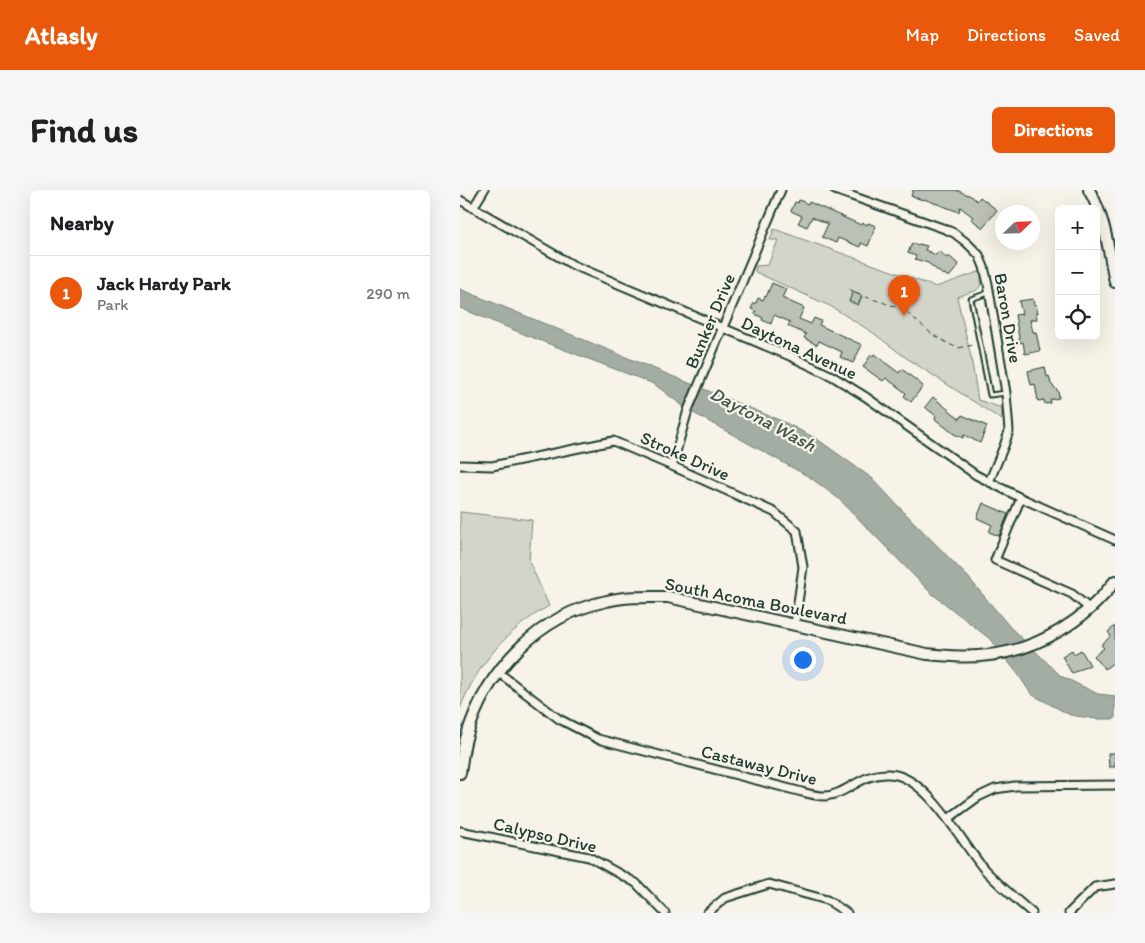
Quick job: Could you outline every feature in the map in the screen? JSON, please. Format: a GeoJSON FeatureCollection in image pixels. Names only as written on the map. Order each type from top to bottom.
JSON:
{"type":"FeatureCollection","features":[{"type":"Feature","properties":{"kind":"main road"},"geometry":{"type":"LineString","coordinates":[[1089,190],[1094,198],[1104,228],[1115,282]]}},
{"type":"Feature","properties":{"kind":"main road","name":"South Acoma Boulevard"},"geometry":{"type":"LineString","coordinates":[[460,773],[466,736],[474,714],[485,692],[511,656],[528,639],[551,623],[576,611],[607,601],[638,597],[668,597],[928,654],[961,657],[991,655],[1018,649],[1039,641],[1075,621],[1090,609],[1115,581]]}},
{"type":"Feature","properties":{"kind":"street"},"geometry":{"type":"LineString","coordinates":[[473,208],[484,190]]}},
{"type":"Feature","properties":{"kind":"street","name":"Bunker Drive"},"geometry":{"type":"LineString","coordinates":[[672,466],[688,410],[781,190]]}},
{"type":"Feature","properties":{"kind":"street","name":"Baron Drive"},"geometry":{"type":"LineString","coordinates":[[835,190],[954,233],[968,243],[978,255],[984,267],[989,293],[1006,393],[1009,431],[988,482]]}},
{"type":"Feature","properties":{"kind":"street","name":"Daytona Avenue"},"geometry":{"type":"LineString","coordinates":[[460,200],[573,265],[792,357],[852,388],[962,467],[1021,498],[1115,540]]}},
{"type":"Feature","properties":{"kind":"street","name":"Stroke Drive"},"geometry":{"type":"LineString","coordinates":[[460,465],[492,466],[613,441],[774,512],[797,531],[803,566],[794,624]]}},
{"type":"Feature","properties":{"kind":"street"},"geometry":{"type":"LineString","coordinates":[[1021,498],[995,560],[1072,594],[1090,609]]}},
{"type":"Feature","properties":{"kind":"street","name":"Castaway Drive"},"geometry":{"type":"LineString","coordinates":[[498,672],[559,719],[598,739],[824,796],[834,794],[874,775],[904,776],[918,786],[932,800],[984,869],[1032,913]]}},
{"type":"Feature","properties":{"kind":"street"},"geometry":{"type":"LineString","coordinates":[[948,819],[978,797],[995,789],[1015,786],[1115,785]]}},
{"type":"Feature","properties":{"kind":"street","name":"Calypso Drive"},"geometry":{"type":"LineString","coordinates":[[460,831],[589,857],[636,883],[666,913]]}},
{"type":"Feature","properties":{"kind":"street"},"geometry":{"type":"LineString","coordinates":[[706,913],[725,898],[769,884],[827,900],[848,913]]}},
{"type":"Feature","properties":{"kind":"street"},"geometry":{"type":"LineString","coordinates":[[1069,913],[1095,887],[1115,884]]}},
{"type":"Feature","properties":{"kind":"lane"},"geometry":{"type":"LineString","coordinates":[[989,293],[971,299],[990,395],[1006,393]]}},
{"type":"Feature","properties":{"kind":"path"},"geometry":{"type":"LineString","coordinates":[[849,289],[863,296],[903,309],[933,335],[958,348],[980,343]]}},
{"type":"Feature","properties":{"kind":"shaded area"},"geometry":{"type":"Polygon","coordinates":[[[774,229],[936,287],[981,271],[981,284],[979,288],[957,297],[971,357],[978,400],[1002,408],[1002,420],[905,357],[872,332],[830,306],[755,272],[756,266],[768,265],[778,240],[770,240],[774,229]]]}},
{"type":"Feature","properties":{"kind":"shaded area"},"geometry":{"type":"Polygon","coordinates":[[[460,512],[532,520],[529,561],[549,606],[520,625],[496,649],[475,677],[460,709],[460,512]]]}},
{"type":"Feature","properties":{"kind":"water","name":"Daytona Wash"},"geometry":{"type":"Polygon","coordinates":[[[460,289],[784,422],[817,439],[873,479],[968,577],[1010,627],[1061,676],[1098,694],[1115,696],[1115,719],[1096,719],[1070,715],[1031,694],[1018,674],[990,639],[930,592],[839,499],[811,478],[688,410],[654,384],[460,308],[460,289]]]}},
{"type":"Feature","properties":{"kind":"building"},"geometry":{"type":"Polygon","coordinates":[[[913,190],[956,190],[971,196],[977,201],[980,197],[995,208],[995,213],[983,228],[960,207],[959,212],[911,196],[913,190]]]}},
{"type":"Feature","properties":{"kind":"building"},"geometry":{"type":"Polygon","coordinates":[[[799,200],[808,204],[809,202],[861,225],[863,223],[867,225],[868,223],[876,226],[868,246],[861,243],[860,247],[838,238],[836,243],[822,237],[828,224],[812,217],[807,227],[798,223],[802,216],[791,211],[795,202],[798,203],[799,200]]]}},
{"type":"Feature","properties":{"kind":"building"},"geometry":{"type":"Polygon","coordinates":[[[912,243],[918,246],[919,244],[927,246],[925,250],[936,255],[939,251],[947,258],[949,256],[959,265],[949,277],[943,275],[928,263],[915,259],[916,256],[908,253],[912,243]]]}},
{"type":"Feature","properties":{"kind":"building"},"geometry":{"type":"Polygon","coordinates":[[[772,283],[786,289],[782,298],[804,308],[799,319],[811,324],[814,318],[821,321],[819,325],[862,345],[853,363],[840,357],[842,352],[819,341],[817,345],[804,338],[806,334],[788,326],[790,322],[774,315],[771,324],[755,314],[756,311],[751,309],[754,303],[756,303],[758,298],[763,300],[766,297],[772,283]]]}},
{"type":"Feature","properties":{"kind":"building"},"geometry":{"type":"Polygon","coordinates":[[[853,292],[862,296],[858,305],[849,301],[853,292]]]}},
{"type":"Feature","properties":{"kind":"building"},"geometry":{"type":"Polygon","coordinates":[[[1033,299],[1038,313],[1036,313],[1037,319],[1030,320],[1033,332],[1036,332],[1040,351],[1025,354],[1023,342],[1020,343],[1015,315],[1022,314],[1019,301],[1033,299]]]}},
{"type":"Feature","properties":{"kind":"building"},"geometry":{"type":"Polygon","coordinates":[[[874,354],[899,373],[902,369],[923,386],[911,402],[904,396],[906,393],[886,378],[883,381],[863,367],[871,355],[873,356],[874,354]]]}},
{"type":"Feature","properties":{"kind":"building"},"geometry":{"type":"Polygon","coordinates":[[[1045,367],[1047,377],[1049,376],[1051,384],[1058,391],[1059,398],[1050,400],[1051,403],[1045,404],[1044,400],[1038,401],[1035,384],[1031,385],[1028,371],[1045,367]]]}},
{"type":"Feature","properties":{"kind":"building"},"geometry":{"type":"Polygon","coordinates":[[[933,397],[960,419],[962,415],[987,426],[980,443],[964,435],[963,438],[954,434],[935,419],[936,416],[925,407],[933,397]]]}},
{"type":"Feature","properties":{"kind":"building"},"geometry":{"type":"Polygon","coordinates":[[[983,503],[1008,514],[999,536],[989,532],[992,525],[977,518],[983,503]]]}},
{"type":"Feature","properties":{"kind":"building"},"geometry":{"type":"Polygon","coordinates":[[[1115,626],[1115,661],[1105,669],[1094,656],[1104,648],[1101,645],[1111,636],[1108,632],[1115,626]]]}},
{"type":"Feature","properties":{"kind":"building"},"geometry":{"type":"Polygon","coordinates":[[[1072,650],[1074,654],[1081,650],[1090,665],[1073,673],[1071,672],[1062,656],[1072,650]]]}},
{"type":"Feature","properties":{"kind":"building"},"geometry":{"type":"Polygon","coordinates":[[[1108,753],[1115,753],[1115,767],[1109,767],[1108,753]]]}},
{"type":"Feature","properties":{"kind":"place","name":"Jack Hardy Park"},"geometry":{"type":"Point","coordinates":[904,316]}}]}
